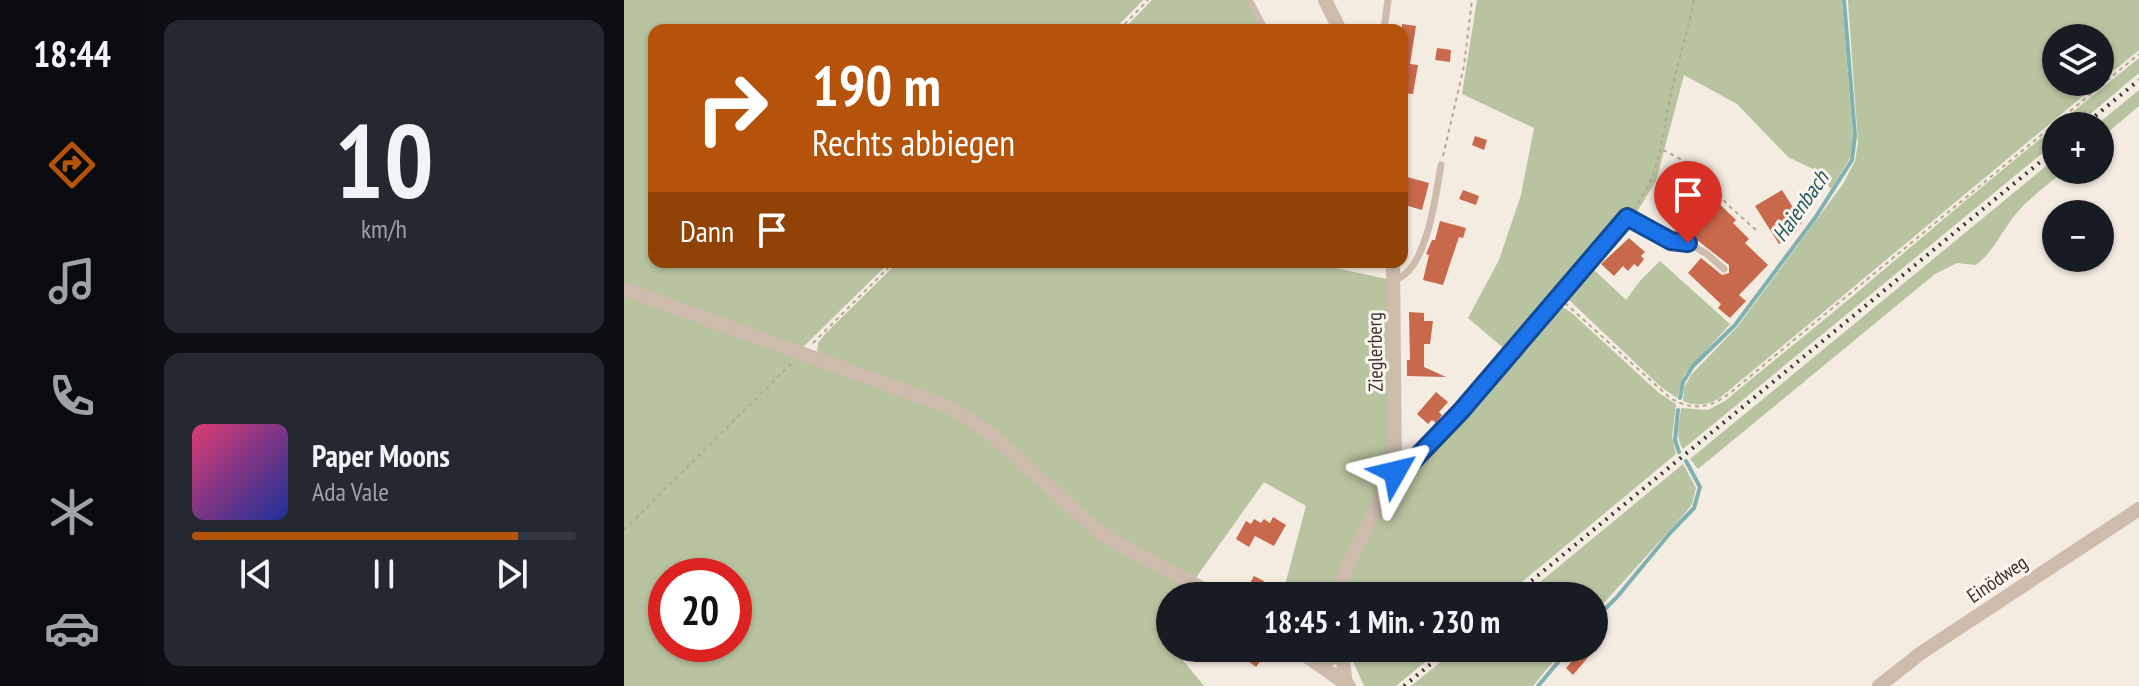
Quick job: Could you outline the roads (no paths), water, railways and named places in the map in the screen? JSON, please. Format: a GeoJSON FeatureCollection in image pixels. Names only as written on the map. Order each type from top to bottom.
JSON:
{"type":"FeatureCollection","features":[{"type":"Feature","properties":{"kind":"street"},"geometry":{"type":"LineString","coordinates":[[1325,0],[1337,24]]}},
{"type":"Feature","properties":{"kind":"street","name":"Zieglerberg"},"geometry":{"type":"LineString","coordinates":[[1342,582],[1395,472],[1393,268]]}},
{"type":"Feature","properties":{"kind":"street"},"geometry":{"type":"LineString","coordinates":[[624,289],[952,408],[990,433],[1101,534],[1189,582]]}},
{"type":"Feature","properties":{"kind":"street","name":"Einödweg"},"geometry":{"type":"LineString","coordinates":[[1879,686],[1921,653],[2139,509]]}},
{"type":"Feature","properties":{"kind":"street"},"geometry":{"type":"LineString","coordinates":[[1315,662],[1347,685]]}},
{"type":"Feature","properties":{"kind":"street"},"geometry":{"type":"LineString","coordinates":[[1343,662],[1347,685]]}},
{"type":"Feature","properties":{"kind":"lane"},"geometry":{"type":"LineString","coordinates":[[1249,0],[1262,24]]}},
{"type":"Feature","properties":{"kind":"lane"},"geometry":{"type":"LineString","coordinates":[[1385,24],[1388,0]]}},
{"type":"Feature","properties":{"kind":"lane"},"geometry":{"type":"LineString","coordinates":[[1394,280],[1407,275],[1417,256],[1427,230],[1441,165]]}},
{"type":"Feature","properties":{"kind":"lane","name":"Zieglerberg"},"geometry":{"type":"LineString","coordinates":[[1395,472],[1424,451],[1627,217],[1671,241],[1688,243],[1724,269]]}},
{"type":"Feature","properties":{"kind":"waterway","name":"Haienbach"},"geometry":{"type":"LineString","coordinates":[[1680,398],[1683,382],[1693,366],[1735,325],[1815,218],[1852,160],[1855,136],[1844,0]]}},
{"type":"Feature","properties":{"kind":"waterway","name":"Haienbach"},"geometry":{"type":"LineString","coordinates":[[1678,410],[1675,440],[1679,452]]}},
{"type":"Feature","properties":{"kind":"waterway","name":"Haienbach"},"geometry":{"type":"LineString","coordinates":[[1608,606],[1694,508],[1700,487],[1686,461]]}},
{"type":"Feature","properties":{"kind":"waterway","name":"Haienbach"},"geometry":{"type":"LineString","coordinates":[[1538,686],[1558,662]]}},
{"type":"Feature","properties":{"kind":"railway"},"geometry":{"type":"LineString","coordinates":[[2100,112],[2139,80]]}},
{"type":"Feature","properties":{"kind":"railway"},"geometry":{"type":"LineString","coordinates":[[1530,582],[2042,161]]}},
{"type":"Feature","properties":{"kind":"railway"},"geometry":{"type":"LineString","coordinates":[[1404,686],[1433,662]]}}]}
